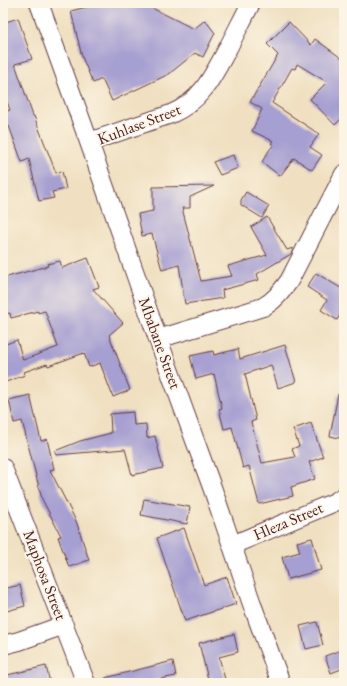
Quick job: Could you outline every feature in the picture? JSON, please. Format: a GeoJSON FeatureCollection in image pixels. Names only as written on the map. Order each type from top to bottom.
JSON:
{"type":"FeatureCollection","features":[{"type":"Feature","properties":{"kind":"street","name":"Mbabane Street"},"geometry":{"type":"LineString","coordinates":[[39,3],[90,142],[280,683]]}},
{"type":"Feature","properties":{"kind":"street","name":"Kuhlase Street"},"geometry":{"type":"LineString","coordinates":[[90,142],[171,114],[194,101],[204,90],[213,76],[251,3]]}},
{"type":"Feature","properties":{"kind":"street"},"geometry":{"type":"LineString","coordinates":[[158,339],[262,308],[270,304],[289,281],[344,174]]}},
{"type":"Feature","properties":{"kind":"street","name":"Maphosa Street"},"geometry":{"type":"LineString","coordinates":[[3,468],[86,683]]}},
{"type":"Feature","properties":{"kind":"street","name":"Hleza Street"},"geometry":{"type":"LineString","coordinates":[[232,545],[335,502],[344,496]]}},
{"type":"Feature","properties":{"kind":"street"},"geometry":{"type":"LineString","coordinates":[[3,646],[64,625]]}},
{"type":"Feature","properties":{"kind":"building"},"geometry":{"type":"Polygon","coordinates":[[[90,3],[142,3],[194,29],[205,20],[215,33],[203,57],[195,53],[169,74],[112,101],[102,79],[93,83],[82,57],[71,11],[90,6],[90,3]]]}},
{"type":"Feature","properties":{"kind":"building"},"geometry":{"type":"Polygon","coordinates":[[[18,18],[32,59],[15,64],[33,116],[56,173],[62,171],[66,189],[52,192],[54,198],[39,201],[29,159],[22,162],[9,126],[3,128],[3,112],[10,110],[3,90],[3,82],[7,81],[3,68],[3,23],[18,18]]]}},
{"type":"Feature","properties":{"kind":"building"},"geometry":{"type":"Polygon","coordinates":[[[289,22],[311,45],[315,39],[344,60],[344,116],[335,125],[310,99],[327,82],[297,64],[295,69],[292,68],[272,103],[319,134],[310,147],[322,155],[312,170],[294,158],[280,176],[262,162],[274,145],[271,143],[273,141],[252,131],[262,109],[250,102],[278,55],[267,44],[289,22]]]}},
{"type":"Feature","properties":{"kind":"building"},"geometry":{"type":"Polygon","coordinates":[[[233,155],[238,168],[220,175],[213,162],[233,155]]]}},
{"type":"Feature","properties":{"kind":"building"},"geometry":{"type":"Polygon","coordinates":[[[214,186],[190,197],[190,208],[182,208],[201,281],[232,276],[228,266],[267,255],[251,227],[267,217],[287,250],[293,248],[293,250],[291,254],[257,274],[259,280],[222,290],[223,298],[185,304],[179,265],[162,270],[152,234],[142,236],[138,214],[153,211],[153,187],[214,186]]]}},
{"type":"Feature","properties":{"kind":"building"},"geometry":{"type":"Polygon","coordinates":[[[246,192],[269,206],[262,218],[241,205],[241,200],[246,192]]]}},
{"type":"Feature","properties":{"kind":"building"},"geometry":{"type":"Polygon","coordinates":[[[88,258],[99,287],[93,289],[123,323],[109,335],[130,390],[113,397],[100,363],[89,367],[84,353],[48,366],[47,364],[24,372],[25,375],[3,383],[3,345],[17,340],[23,360],[58,347],[45,311],[38,313],[38,311],[11,318],[10,313],[3,315],[3,278],[48,266],[47,264],[60,261],[62,268],[88,258]]]}},
{"type":"Feature","properties":{"kind":"building"},"geometry":{"type":"Polygon","coordinates":[[[316,273],[344,290],[344,308],[337,320],[321,310],[327,300],[307,287],[316,273]]]}},
{"type":"Feature","properties":{"kind":"building"},"geometry":{"type":"Polygon","coordinates":[[[285,345],[296,382],[278,388],[271,365],[245,374],[256,420],[251,422],[262,463],[295,457],[292,449],[299,446],[293,429],[311,423],[323,457],[309,462],[315,479],[291,487],[293,496],[259,504],[249,466],[243,468],[232,427],[224,429],[219,409],[222,408],[214,374],[196,379],[190,356],[213,351],[214,355],[238,349],[240,359],[285,345]]]}},
{"type":"Feature","properties":{"kind":"building"},"geometry":{"type":"Polygon","coordinates":[[[338,394],[344,395],[344,439],[330,436],[338,394]]]}},
{"type":"Feature","properties":{"kind":"building"},"geometry":{"type":"Polygon","coordinates":[[[30,395],[41,441],[47,439],[54,469],[50,470],[76,521],[89,560],[69,567],[58,537],[61,536],[42,499],[22,421],[14,423],[9,400],[30,395]]]}},
{"type":"Feature","properties":{"kind":"building"},"geometry":{"type":"Polygon","coordinates":[[[133,412],[134,425],[146,424],[147,438],[155,436],[163,468],[132,475],[125,449],[56,455],[55,451],[80,441],[111,433],[110,414],[133,412]]]}},
{"type":"Feature","properties":{"kind":"building"},"geometry":{"type":"Polygon","coordinates":[[[144,499],[190,507],[187,524],[141,515],[144,499]]]}},
{"type":"Feature","properties":{"kind":"building"},"geometry":{"type":"Polygon","coordinates":[[[184,528],[204,585],[227,577],[236,604],[185,621],[157,538],[184,528]]]}},
{"type":"Feature","properties":{"kind":"building"},"geometry":{"type":"Polygon","coordinates":[[[312,538],[321,570],[288,579],[282,557],[300,552],[297,542],[312,538]]]}},
{"type":"Feature","properties":{"kind":"building"},"geometry":{"type":"Polygon","coordinates":[[[20,585],[25,606],[3,612],[3,589],[20,585]]]}},
{"type":"Feature","properties":{"kind":"building"},"geometry":{"type":"Polygon","coordinates":[[[317,622],[323,645],[306,649],[300,626],[317,622]]]}},
{"type":"Feature","properties":{"kind":"building"},"geometry":{"type":"Polygon","coordinates":[[[234,634],[238,652],[219,657],[226,683],[209,683],[199,643],[234,634]]]}},
{"type":"Feature","properties":{"kind":"building"},"geometry":{"type":"Polygon","coordinates":[[[344,649],[344,668],[331,673],[325,656],[344,649]]]}},
{"type":"Feature","properties":{"kind":"building"},"geometry":{"type":"Polygon","coordinates":[[[173,661],[176,676],[140,683],[106,683],[105,678],[173,661]]]}},
{"type":"Feature","properties":{"kind":"building"},"geometry":{"type":"Polygon","coordinates":[[[46,666],[50,683],[3,683],[3,676],[46,666]]]}}]}
